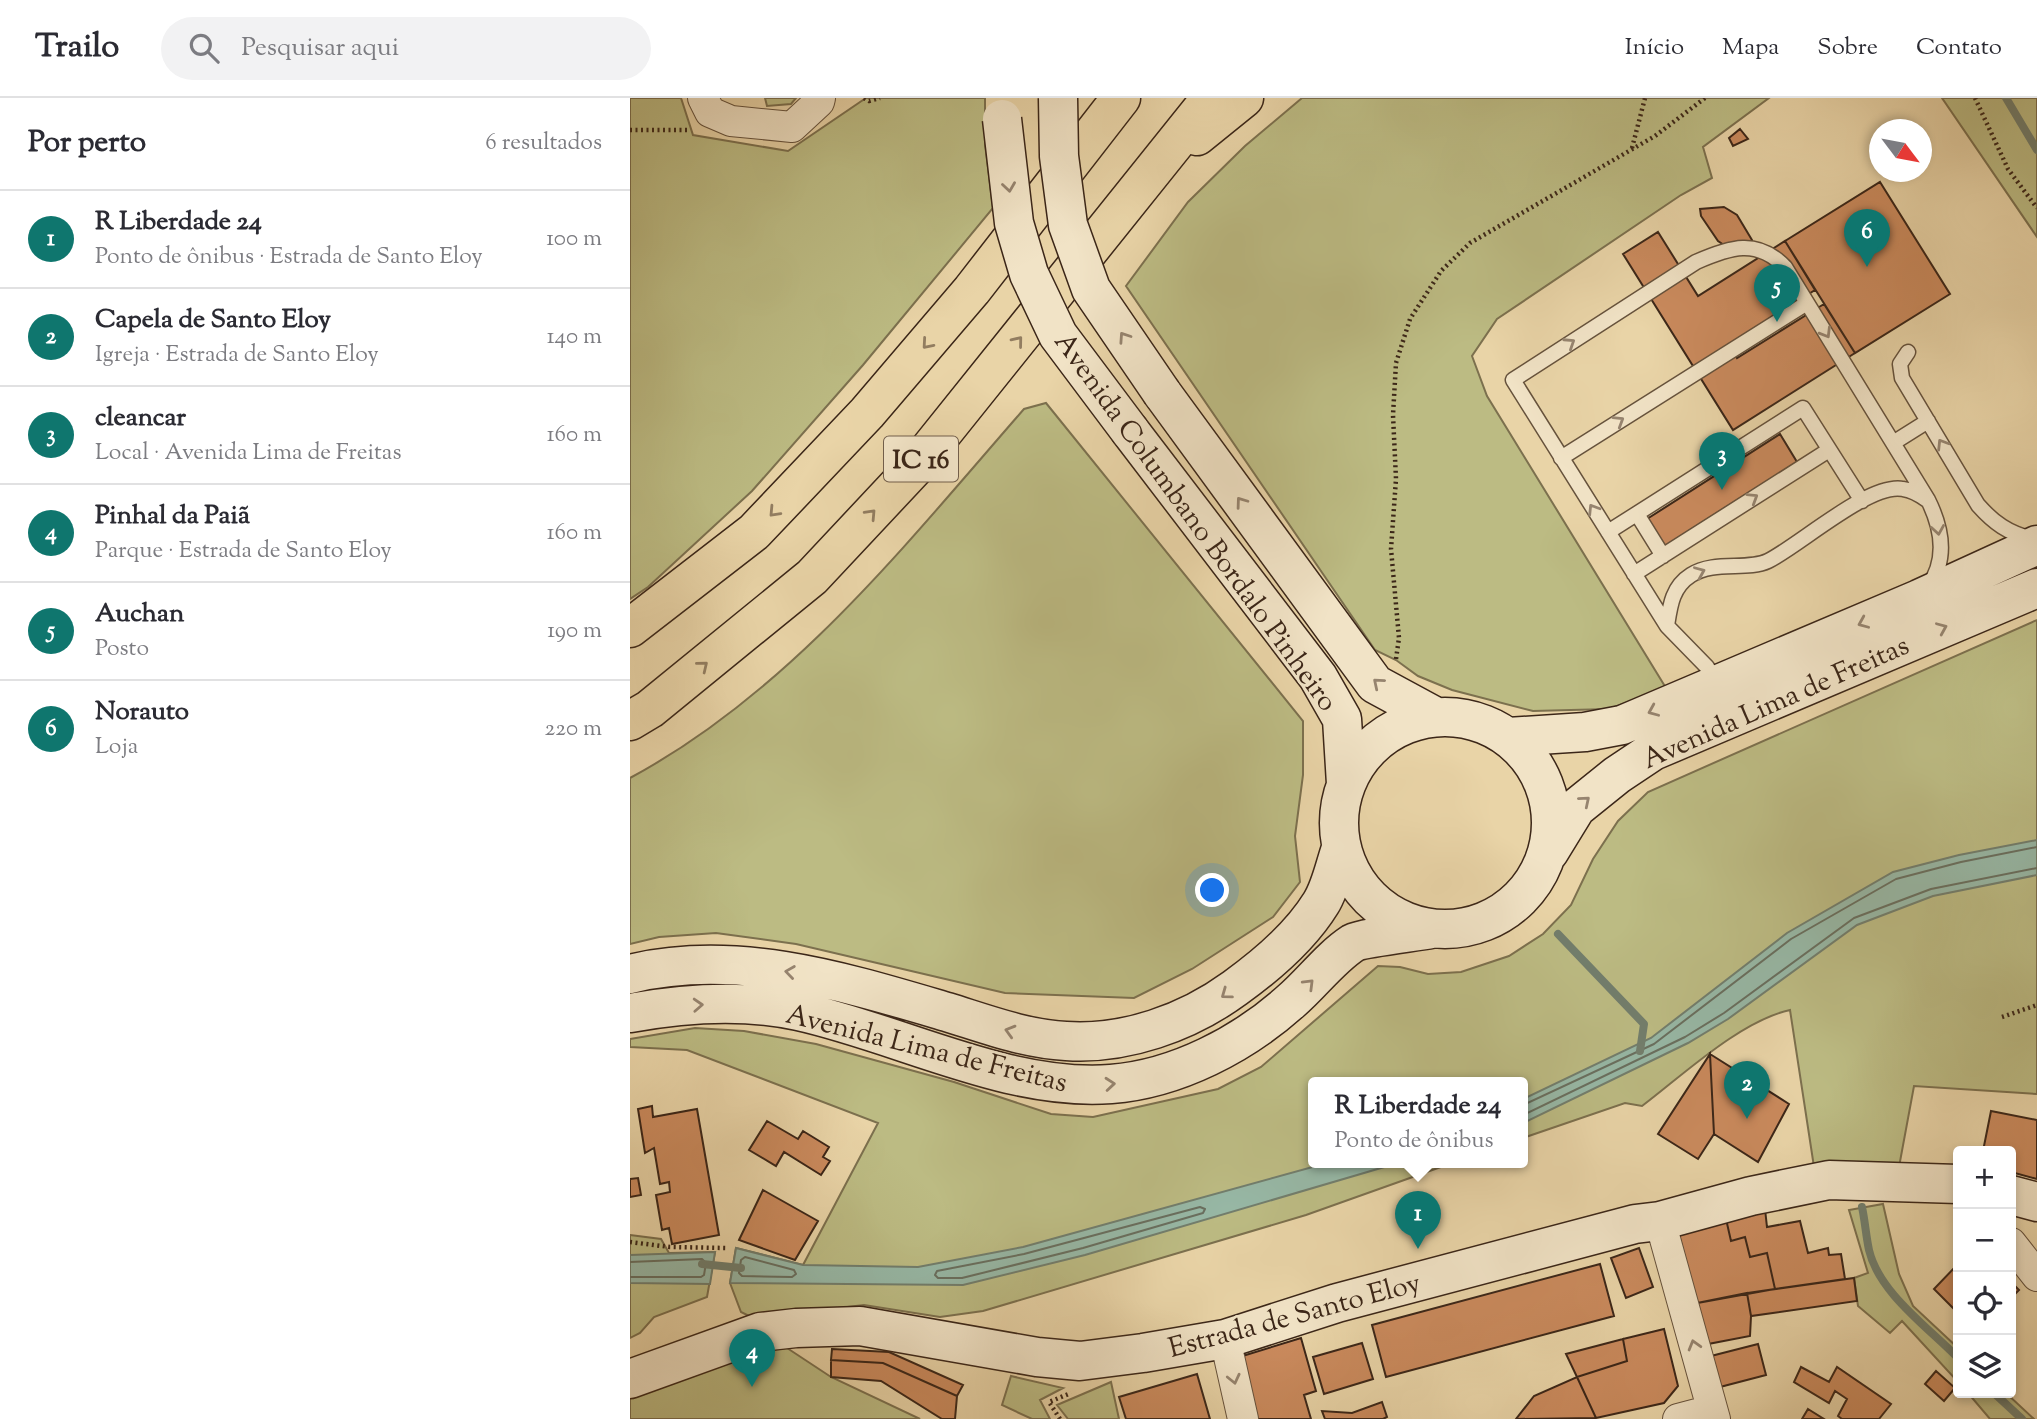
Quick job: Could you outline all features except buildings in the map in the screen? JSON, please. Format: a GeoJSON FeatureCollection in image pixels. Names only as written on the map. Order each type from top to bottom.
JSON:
{"type":"FeatureCollection","features":[{"type":"Feature","properties":{"kind":"highway","name":"IC 16"},"geometry":{"type":"LineString","coordinates":[[630,628],[754,533],[867,413],[972,290],[1121,98]]}},
{"type":"Feature","properties":{"kind":"highway","name":"IC 16"},"geometry":{"type":"LineString","coordinates":[[630,721],[650,709],[812,577],[916,466],[1211,98]]}},
{"type":"Feature","properties":{"kind":"highway"},"geometry":{"type":"LineString","coordinates":[[1154,171],[1244,98]]}},
{"type":"Feature","properties":{"kind":"main road","name":"Avenida Columbano Bordalo Pinheiro"},"geometry":{"type":"LineString","coordinates":[[1058,98],[1059,156],[1068,225],[1091,289],[1162,394],[1375,684],[1436,717]]}},
{"type":"Feature","properties":{"kind":"main road","name":"Avenida Columbano Bordalo Pinheiro"},"geometry":{"type":"LineString","coordinates":[[1004,109],[1014,223],[1029,274],[1058,335],[1318,677],[1342,719],[1346,784]]}},
{"type":"Feature","properties":{"kind":"main road","name":"Avenida Lima de Freitas"},"geometry":{"type":"LineString","coordinates":[[1508,737],[1585,732],[1622,725],[1919,599],[2037,545]]}},
{"type":"Feature","properties":{"kind":"main road","name":"Avenida Lima de Freitas"},"geometry":{"type":"LineString","coordinates":[[1546,857],[1576,808],[1617,775],[1653,751],[2037,588]]}},
{"type":"Feature","properties":{"kind":"main road"},"geometry":{"type":"LineString","coordinates":[[1436,717],[1462,718],[1486,724],[1508,737],[1527,756],[1542,778],[1550,804],[1551,831],[1546,857],[1533,883],[1513,905],[1488,921],[1460,929],[1431,929],[1401,920],[1374,902],[1353,877],[1341,848],[1339,816],[1346,784],[1361,759],[1382,738],[1408,724],[1436,717]]}},
{"type":"Feature","properties":{"kind":"main road","name":"Avenida Lima de Freitas"},"geometry":{"type":"LineString","coordinates":[[630,974],[697,964],[757,968],[810,975],[1025,1035],[1067,1041],[1133,1036],[1170,1024],[1211,1005],[1250,977],[1291,941],[1322,901],[1341,848]]}},
{"type":"Feature","properties":{"kind":"main road","name":"Avenida Lima de Freitas"},"geometry":{"type":"LineString","coordinates":[[630,1013],[659,1008],[743,1003],[798,1011],[1014,1075],[1076,1086],[1114,1084],[1152,1078],[1206,1058],[1246,1036],[1290,1002],[1355,942],[1431,929]]}},
{"type":"Feature","properties":{"kind":"main road","name":"Estrada de Santo Eloy"},"geometry":{"type":"LineString","coordinates":[[630,1379],[760,1332],[796,1328],[860,1326],[1037,1357],[1080,1361],[1225,1339],[1338,1303],[1635,1224],[1660,1221],[1751,1196],[1829,1180],[1953,1184]]}},
{"type":"Feature","properties":{"kind":"main road"},"geometry":{"type":"LineString","coordinates":[[2016,1196],[2037,1202]]}},
{"type":"Feature","properties":{"kind":"street"},"geometry":{"type":"LineString","coordinates":[[715,111],[792,127],[820,98]]}},
{"type":"Feature","properties":{"kind":"street"},"geometry":{"type":"LineString","coordinates":[[1660,1221],[1721,1416],[1678,1419]]}},
{"type":"Feature","properties":{"kind":"street"},"geometry":{"type":"LineString","coordinates":[[2016,1249],[2037,1276]]}},
{"type":"Feature","properties":{"kind":"street"},"geometry":{"type":"LineString","coordinates":[[1225,1339],[1243,1419]]}},
{"type":"Feature","properties":{"kind":"lane"},"geometry":{"type":"LineString","coordinates":[[1718,684],[1706,667],[1667,626],[1513,380],[1696,262],[1730,250],[1761,248],[1786,267],[1928,500],[1940,530],[1939,562],[1933,579],[1919,599]]}},
{"type":"Feature","properties":{"kind":"lane"},"geometry":{"type":"LineString","coordinates":[[1561,458],[1807,303]]}},
{"type":"Feature","properties":{"kind":"lane"},"geometry":{"type":"LineString","coordinates":[[1908,352],[1903,358],[1900,370],[1978,505],[2005,530],[2037,540]]}},
{"type":"Feature","properties":{"kind":"lane"},"geometry":{"type":"LineString","coordinates":[[1608,532],[1803,408],[1862,501]]}},
{"type":"Feature","properties":{"kind":"lane"},"geometry":{"type":"LineString","coordinates":[[1892,443],[1928,421]]}},
{"type":"Feature","properties":{"kind":"lane"},"geometry":{"type":"LineString","coordinates":[[1634,574],[1829,450]]}},
{"type":"Feature","properties":{"kind":"lane"},"geometry":{"type":"LineString","coordinates":[[1667,626],[1670,603],[1678,586],[1691,575],[1708,568],[1766,562],[1884,490],[1901,488],[1928,500]]}},
{"type":"Feature","properties":{"kind":"lane"},"geometry":{"type":"LineString","coordinates":[[1637,514],[1663,555]]}},
{"type":"Feature","properties":{"kind":"path"},"geometry":{"type":"LineString","coordinates":[[864,98],[869,101],[880,98]]}},
{"type":"Feature","properties":{"kind":"path"},"geometry":{"type":"LineString","coordinates":[[1632,149],[1645,98]]}},
{"type":"Feature","properties":{"kind":"path"},"geometry":{"type":"LineString","coordinates":[[1396,660],[1399,638],[1391,549],[1396,479],[1393,415],[1396,363],[1410,318],[1441,271],[1470,243],[1655,136],[1704,98]]}},
{"type":"Feature","properties":{"kind":"path"},"geometry":{"type":"LineString","coordinates":[[1975,98],[2008,169],[2037,208]]}},
{"type":"Feature","properties":{"kind":"path"},"geometry":{"type":"LineString","coordinates":[[630,130],[694,130],[715,111]]}},
{"type":"Feature","properties":{"kind":"path"},"geometry":{"type":"LineString","coordinates":[[2002,1017],[2037,1004]]}},
{"type":"Feature","properties":{"kind":"path"},"geometry":{"type":"LineString","coordinates":[[630,1242],[670,1247],[726,1248]]}},
{"type":"Feature","properties":{"kind":"shaded area"},"geometry":{"type":"Polygon","coordinates":[[[630,98],[681,98],[693,135],[788,151],[866,98],[985,98],[985,144],[993,208],[863,365],[752,491],[648,587],[630,599],[630,98]]]}},
{"type":"Feature","properties":{"kind":"shaded area"},"geometry":{"type":"Polygon","coordinates":[[[765,98],[796,98],[791,104],[767,106],[765,98]]]}},
{"type":"Feature","properties":{"kind":"shaded area"},"geometry":{"type":"Polygon","coordinates":[[[1302,98],[1769,98],[1703,147],[1712,178],[1681,195],[1497,319],[1472,356],[1487,396],[1666,688],[1609,709],[1533,711],[1452,690],[1418,676],[1396,660],[1375,650],[1126,286],[1188,202],[1245,146],[1302,98]]]}},
{"type":"Feature","properties":{"kind":"shaded area"},"geometry":{"type":"Polygon","coordinates":[[[1942,98],[2037,98],[2037,237],[1942,98]]]}},
{"type":"Feature","properties":{"kind":"shaded area"},"geometry":{"type":"Polygon","coordinates":[[[1046,403],[1303,721],[1303,775],[1295,836],[1300,882],[1273,917],[1192,969],[1134,998],[1005,993],[796,944],[716,933],[659,937],[630,944],[630,778],[688,743],[742,703],[794,659],[890,562],[1024,409],[1046,403]]]}},
{"type":"Feature","properties":{"kind":"shaded area"},"geometry":{"type":"Polygon","coordinates":[[[2037,620],[2037,1094],[1914,1086],[1899,1167],[1814,1167],[1790,1010],[1771,1016],[1732,1037],[1642,1106],[1625,1103],[1528,1136],[1528,1077],[1308,1077],[1308,1168],[1438,1168],[1306,1215],[983,1311],[940,1317],[864,1305],[753,1318],[741,1312],[730,1283],[736,1248],[803,1265],[878,1123],[687,1050],[630,1047],[630,1039],[695,1028],[744,1031],[816,1044],[954,1082],[1051,1114],[1093,1117],[1218,1089],[1261,1067],[1378,966],[1400,967],[1428,974],[1461,972],[1509,956],[1543,934],[1571,905],[1593,859],[1618,821],[1648,792],[2037,620]]]}},
{"type":"Feature","properties":{"kind":"shaded area"},"geometry":{"type":"Polygon","coordinates":[[[1883,1204],[1899,1274],[1913,1306],[1953,1343],[1953,1377],[1902,1321],[1890,1333],[1858,1306],[1854,1278],[1868,1273],[1849,1210],[1883,1204]]]}},
{"type":"Feature","properties":{"kind":"shaded area"},"geometry":{"type":"Polygon","coordinates":[[[630,1235],[661,1239],[669,1253],[715,1252],[707,1297],[654,1317],[640,1333],[630,1338],[630,1235]]]}},
{"type":"Feature","properties":{"kind":"shaded area"},"geometry":{"type":"Polygon","coordinates":[[[784,1346],[831,1377],[920,1419],[630,1419],[630,1397],[689,1371],[784,1346]]]}},
{"type":"Feature","properties":{"kind":"shaded area"},"geometry":{"type":"Polygon","coordinates":[[[1011,1376],[1063,1388],[1040,1400],[1050,1419],[1032,1419],[1002,1405],[1011,1376]]]}},
{"type":"Feature","properties":{"kind":"shaded area"},"geometry":{"type":"Polygon","coordinates":[[[1111,1382],[1119,1419],[1068,1419],[1057,1405],[1111,1382]]]}},
{"type":"Feature","properties":{"kind":"shaded area"},"geometry":{"type":"Polygon","coordinates":[[[1972,1398],[2011,1398],[2034,1419],[1990,1419],[1972,1398]]]}},
{"type":"Feature","properties":{"kind":"water"},"geometry":{"type":"Polygon","coordinates":[[[2037,840],[2037,875],[1933,896],[1857,925],[1728,1019],[1688,1043],[1528,1121],[1528,1097],[1651,1038],[1787,933],[1893,872],[1959,855],[2037,840]]]}},
{"type":"Feature","properties":{"kind":"water"},"geometry":{"type":"Polygon","coordinates":[[[1309,1168],[1381,1168],[1085,1255],[963,1285],[730,1283],[736,1248],[803,1265],[918,1267],[1023,1247],[1309,1168]]]}},
{"type":"Feature","properties":{"kind":"water"},"geometry":{"type":"Polygon","coordinates":[[[715,1252],[710,1284],[630,1283],[630,1255],[715,1252]]]}},
{"type":"Feature","properties":{"kind":"waterway"},"geometry":{"type":"LineString","coordinates":[[2006,98],[2037,150]]}},
{"type":"Feature","properties":{"kind":"waterway"},"geometry":{"type":"LineString","coordinates":[[1558,934],[1644,1024],[1640,1051]]}},
{"type":"Feature","properties":{"kind":"waterway"},"geometry":{"type":"LineString","coordinates":[[1862,1207],[1869,1250],[1883,1281],[1906,1309],[1953,1353]]}},
{"type":"Feature","properties":{"kind":"waterway"},"geometry":{"type":"LineString","coordinates":[[702,1264],[741,1268]]}},
{"type":"Feature","properties":{"kind":"waterway"},"geometry":{"type":"LineString","coordinates":[[1999,1398],[2022,1419]]}},
{"type":"Feature","properties":{"kind":"place","name":"Norauto"},"geometry":{"type":"Point","coordinates":[1867,267]}},
{"type":"Feature","properties":{"kind":"place","name":"Auchan"},"geometry":{"type":"Point","coordinates":[1777,322]}},
{"type":"Feature","properties":{"kind":"place","name":"cleancar"},"geometry":{"type":"Point","coordinates":[1722,490]}},
{"type":"Feature","properties":{"kind":"place","name":"Capela de Santo Eloy"},"geometry":{"type":"Point","coordinates":[1747,1119]}},
{"type":"Feature","properties":{"kind":"place","name":"R Liberdade 24"},"geometry":{"type":"Point","coordinates":[1418,1249]}},
{"type":"Feature","properties":{"kind":"place","name":"Pinhal da Paiã"},"geometry":{"type":"Point","coordinates":[752,1387]}}]}
